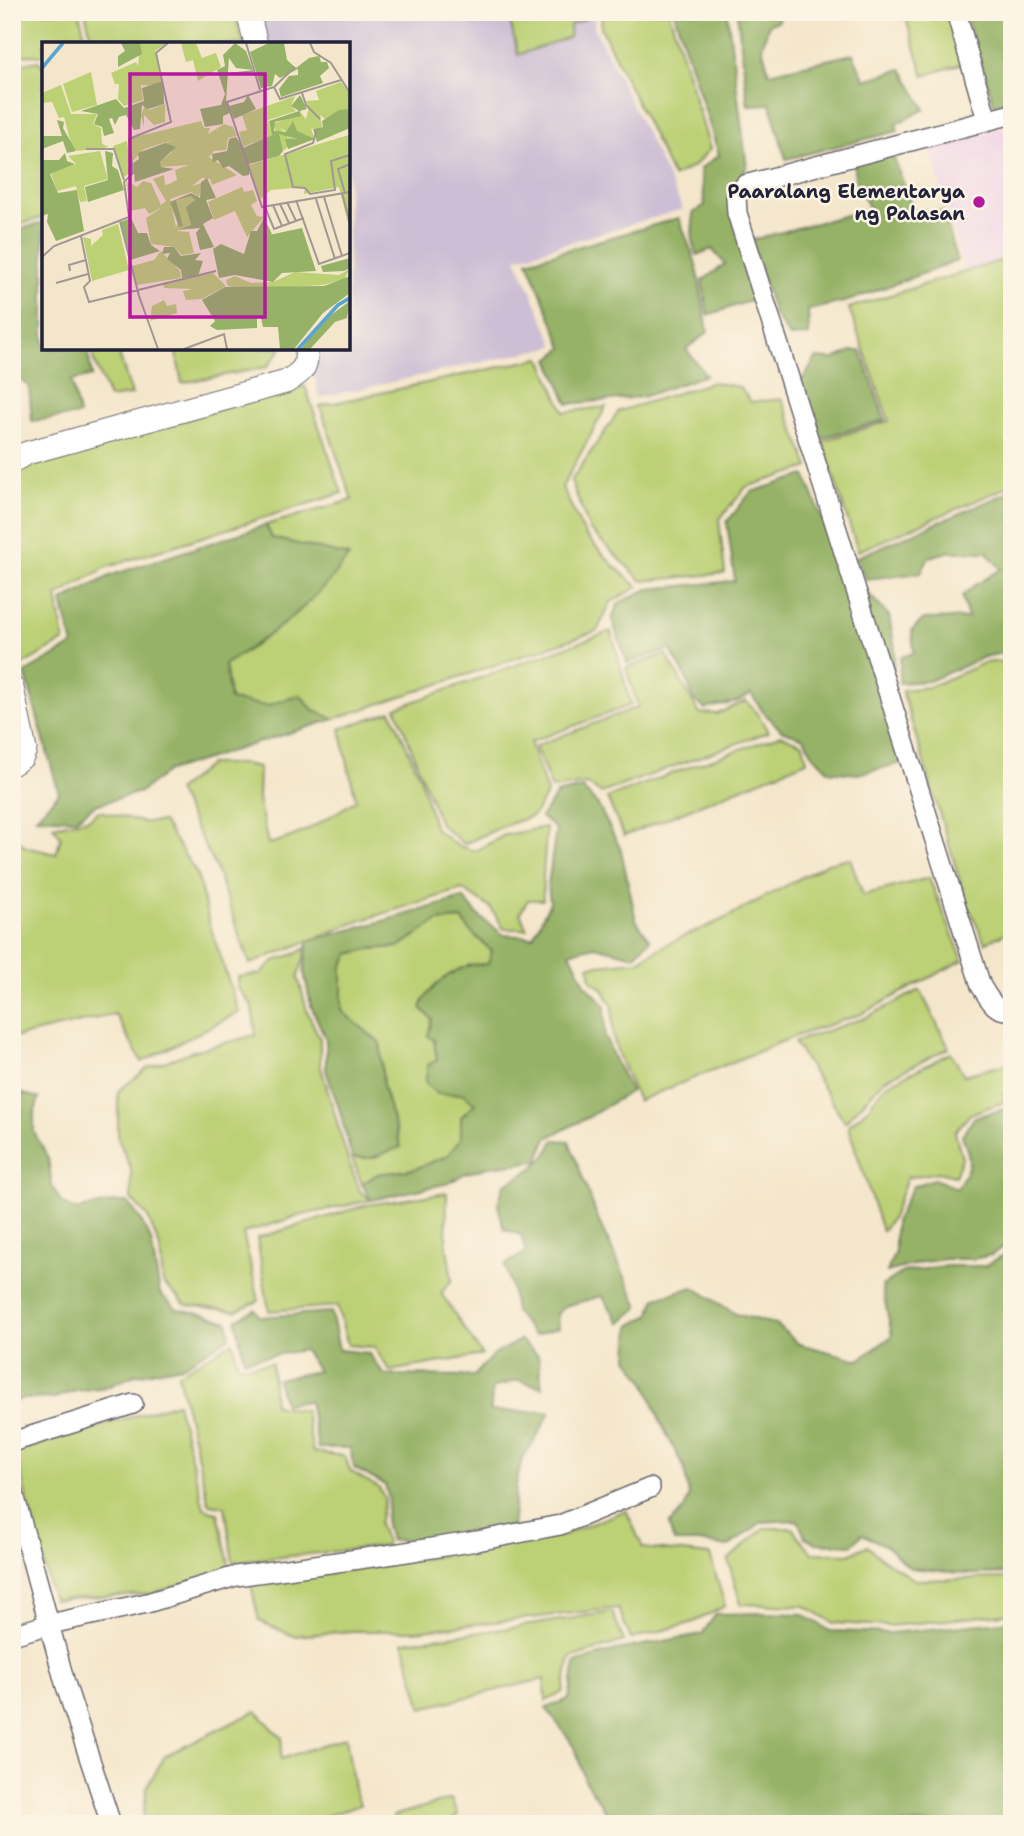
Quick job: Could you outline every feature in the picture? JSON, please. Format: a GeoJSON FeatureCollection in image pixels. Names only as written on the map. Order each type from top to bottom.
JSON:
{"type":"FeatureCollection","features":[{"type":"Feature","properties":{"kind":"street"},"geometry":{"type":"LineString","coordinates":[[248,12],[256,42]]}},
{"type":"Feature","properties":{"kind":"street"},"geometry":{"type":"LineString","coordinates":[[956,12],[987,120]]}},
{"type":"Feature","properties":{"kind":"street"},"geometry":{"type":"LineString","coordinates":[[1012,114],[745,185],[736,197],[737,213],[981,986],[996,1009],[1012,1009]]}},
{"type":"Feature","properties":{"kind":"street"},"geometry":{"type":"LineString","coordinates":[[12,461],[27,453],[286,382],[305,368],[306,350]]}},
{"type":"Feature","properties":{"kind":"street"},"geometry":{"type":"LineString","coordinates":[[12,688],[24,750],[22,757],[12,764]]}},
{"type":"Feature","properties":{"kind":"street"},"geometry":{"type":"LineString","coordinates":[[12,1442],[133,1404]]}},
{"type":"Feature","properties":{"kind":"street"},"geometry":{"type":"LineString","coordinates":[[12,1487],[65,1683],[110,1824]]}},
{"type":"Feature","properties":{"kind":"street"},"geometry":{"type":"LineString","coordinates":[[12,1635],[147,1603],[236,1576],[477,1541],[560,1525],[650,1488]]}},
{"type":"Feature","properties":{"kind":"shaded area"},"geometry":{"type":"Polygon","coordinates":[[[256,12],[595,12],[594,27],[683,209],[516,258],[555,346],[319,398],[309,350],[350,350],[350,42],[264,42],[256,12]]]}},
{"type":"Feature","properties":{"kind":"shaded area","name":"Paaralang Elementarya ng Palasan"},"geometry":{"type":"Polygon","coordinates":[[[1012,124],[1012,255],[965,272],[930,149],[1012,124]]]}},
{"type":"Feature","properties":{"kind":"green space"},"geometry":{"type":"Polygon","coordinates":[[[12,12],[79,12],[86,42],[42,42],[42,56],[12,57],[12,12]]]}},
{"type":"Feature","properties":{"kind":"green space"},"geometry":{"type":"Polygon","coordinates":[[[85,12],[234,12],[243,42],[92,42],[85,12]]]}},
{"type":"Feature","properties":{"kind":"green space"},"geometry":{"type":"Polygon","coordinates":[[[508,12],[586,12],[585,19],[570,25],[569,37],[518,55],[508,12]]]}},
{"type":"Feature","properties":{"kind":"green space"},"geometry":{"type":"Polygon","coordinates":[[[602,12],[669,12],[710,149],[694,166],[673,177],[601,28],[602,12]]]}},
{"type":"Feature","properties":{"kind":"green space"},"geometry":{"type":"Polygon","coordinates":[[[674,12],[727,12],[747,168],[732,184],[729,197],[758,298],[708,315],[702,281],[725,264],[712,249],[697,255],[692,241],[693,213],[705,205],[700,169],[719,155],[674,12]]]}},
{"type":"Feature","properties":{"kind":"green space"},"geometry":{"type":"Polygon","coordinates":[[[737,12],[778,12],[779,21],[769,24],[762,47],[769,73],[853,54],[865,80],[902,69],[925,109],[896,124],[898,131],[786,159],[770,104],[748,105],[737,12]]]}},
{"type":"Feature","properties":{"kind":"green space"},"geometry":{"type":"Polygon","coordinates":[[[904,12],[951,12],[966,62],[924,76],[904,12]]]}},
{"type":"Feature","properties":{"kind":"green space"},"geometry":{"type":"Polygon","coordinates":[[[964,12],[1012,12],[1012,101],[994,104],[964,12]]]}},
{"type":"Feature","properties":{"kind":"green space"},"geometry":{"type":"Polygon","coordinates":[[[39,61],[42,66],[42,218],[12,227],[12,65],[39,61]]]}},
{"type":"Feature","properties":{"kind":"green space"},"geometry":{"type":"Polygon","coordinates":[[[893,156],[914,211],[943,211],[957,261],[848,301],[808,310],[809,335],[790,337],[774,314],[751,240],[870,209],[855,180],[854,162],[893,156]]]}},
{"type":"Feature","properties":{"kind":"green space"},"geometry":{"type":"Polygon","coordinates":[[[679,218],[696,264],[708,332],[686,349],[706,375],[642,397],[568,404],[549,359],[563,348],[528,261],[679,218]]]}},
{"type":"Feature","properties":{"kind":"green space"},"geometry":{"type":"Polygon","coordinates":[[[42,223],[42,350],[87,350],[92,376],[71,381],[79,415],[32,421],[29,386],[12,375],[12,232],[42,223]]]}},
{"type":"Feature","properties":{"kind":"green space"},"geometry":{"type":"Polygon","coordinates":[[[1012,257],[1012,485],[858,551],[822,441],[889,421],[849,308],[1012,257]]]}},
{"type":"Feature","properties":{"kind":"green space"},"geometry":{"type":"Polygon","coordinates":[[[92,350],[118,350],[132,395],[109,398],[92,350]]]}},
{"type":"Feature","properties":{"kind":"green space"},"geometry":{"type":"Polygon","coordinates":[[[175,350],[280,350],[267,367],[182,383],[175,350]]]}},
{"type":"Feature","properties":{"kind":"green space"},"geometry":{"type":"Polygon","coordinates":[[[852,351],[861,351],[885,420],[817,439],[797,383],[805,376],[816,358],[834,359],[852,351]]]}},
{"type":"Feature","properties":{"kind":"green space"},"geometry":{"type":"Polygon","coordinates":[[[541,358],[564,412],[606,407],[562,487],[585,535],[638,587],[611,602],[597,631],[334,719],[313,710],[300,695],[266,706],[230,701],[225,664],[256,645],[349,556],[272,538],[266,525],[352,500],[320,406],[541,358]]]}},
{"type":"Feature","properties":{"kind":"green space"},"geometry":{"type":"Polygon","coordinates":[[[713,382],[739,387],[751,402],[782,399],[809,467],[746,487],[719,520],[725,573],[642,581],[590,530],[571,481],[619,411],[713,382]]]}},
{"type":"Feature","properties":{"kind":"green space"},"geometry":{"type":"Polygon","coordinates":[[[305,386],[342,493],[107,567],[57,596],[64,641],[20,666],[12,643],[12,480],[36,460],[305,386]]]}},
{"type":"Feature","properties":{"kind":"green space"},"geometry":{"type":"Polygon","coordinates":[[[805,475],[838,558],[889,616],[895,649],[893,671],[879,684],[902,763],[858,774],[829,771],[813,755],[804,738],[781,730],[764,713],[751,694],[736,702],[705,709],[694,700],[685,675],[670,649],[627,663],[612,619],[619,603],[648,589],[735,581],[727,522],[751,492],[805,475]]]}},
{"type":"Feature","properties":{"kind":"green space"},"geometry":{"type":"Polygon","coordinates":[[[1012,491],[1012,651],[984,657],[929,681],[899,683],[901,657],[914,653],[912,630],[924,619],[968,618],[962,596],[1001,569],[987,552],[948,552],[929,557],[921,573],[866,579],[855,558],[1012,491]]]}},
{"type":"Feature","properties":{"kind":"green space"},"geometry":{"type":"Polygon","coordinates":[[[266,525],[272,538],[349,556],[329,582],[288,621],[225,664],[230,700],[266,706],[300,695],[313,710],[334,719],[168,771],[140,792],[95,805],[76,819],[36,817],[59,793],[25,673],[73,645],[62,601],[112,575],[266,525]]]}},
{"type":"Feature","properties":{"kind":"green space"},"geometry":{"type":"Polygon","coordinates":[[[611,631],[631,705],[530,742],[547,793],[534,815],[464,844],[440,824],[396,708],[611,631]]]}},
{"type":"Feature","properties":{"kind":"green space"},"geometry":{"type":"Polygon","coordinates":[[[666,654],[699,713],[717,714],[746,701],[758,714],[768,732],[601,793],[586,784],[552,789],[535,746],[638,707],[626,668],[666,654]]]}},
{"type":"Feature","properties":{"kind":"green space"},"geometry":{"type":"Polygon","coordinates":[[[1012,660],[1012,930],[985,943],[966,901],[902,690],[929,687],[984,663],[1012,660]]]}},
{"type":"Feature","properties":{"kind":"green space"},"geometry":{"type":"Polygon","coordinates":[[[391,711],[420,777],[435,829],[456,845],[475,851],[505,835],[546,827],[543,900],[528,900],[520,913],[527,929],[504,929],[491,908],[462,889],[356,922],[250,964],[214,864],[177,791],[210,764],[259,767],[258,799],[268,844],[303,832],[356,800],[340,729],[391,711]]]}},
{"type":"Feature","properties":{"kind":"green space"},"geometry":{"type":"Polygon","coordinates":[[[781,735],[803,744],[807,761],[624,836],[607,798],[781,735]]]}},
{"type":"Feature","properties":{"kind":"green space"},"geometry":{"type":"Polygon","coordinates":[[[582,788],[598,805],[621,850],[636,920],[650,940],[634,956],[595,946],[570,952],[585,984],[605,1005],[605,1036],[631,1091],[547,1138],[538,1161],[488,1167],[464,1174],[449,1183],[371,1200],[362,1184],[378,1174],[415,1169],[447,1156],[461,1139],[461,1117],[475,1104],[464,1094],[437,1094],[425,1083],[428,1065],[437,1060],[434,1040],[428,1036],[432,1019],[421,1008],[428,994],[440,981],[463,968],[488,964],[492,951],[469,930],[462,919],[438,921],[398,947],[369,949],[349,954],[342,967],[342,1011],[380,1043],[383,1086],[401,1147],[372,1158],[352,1158],[326,1070],[326,1039],[311,1006],[304,972],[308,941],[463,898],[481,918],[504,935],[533,937],[550,902],[548,885],[556,829],[541,817],[557,794],[582,788]]]}},
{"type":"Feature","properties":{"kind":"green space"},"geometry":{"type":"Polygon","coordinates":[[[99,811],[142,822],[163,822],[197,874],[210,926],[239,1012],[142,1062],[115,1014],[12,1038],[12,835],[26,847],[56,854],[61,837],[53,826],[88,819],[99,811]]]}},
{"type":"Feature","properties":{"kind":"green space"},"geometry":{"type":"Polygon","coordinates":[[[850,858],[863,895],[929,878],[963,960],[861,1014],[793,1037],[638,1101],[613,1037],[613,1007],[603,989],[591,980],[589,966],[638,961],[828,863],[850,858]]]}},
{"type":"Feature","properties":{"kind":"green space"},"geometry":{"type":"Polygon","coordinates":[[[463,919],[470,930],[492,951],[488,964],[469,965],[432,1019],[429,1036],[434,1040],[437,1060],[437,1094],[464,1094],[475,1105],[461,1117],[461,1139],[447,1156],[415,1169],[378,1174],[362,1184],[352,1158],[372,1158],[400,1146],[383,1086],[380,1043],[342,1012],[342,967],[349,954],[369,949],[398,947],[438,921],[463,919]]]}},
{"type":"Feature","properties":{"kind":"green space"},"geometry":{"type":"Polygon","coordinates":[[[307,948],[298,977],[307,1011],[320,1039],[320,1064],[348,1160],[360,1191],[371,1200],[302,1215],[243,1233],[259,1301],[236,1311],[186,1305],[163,1283],[160,1248],[148,1217],[131,1199],[131,1169],[118,1138],[118,1091],[148,1068],[193,1051],[256,1035],[252,1006],[238,988],[238,977],[261,974],[274,961],[307,948]]]}},
{"type":"Feature","properties":{"kind":"green space"},"geometry":{"type":"Polygon","coordinates":[[[920,990],[949,1048],[884,1080],[845,1122],[794,1042],[865,1018],[920,990]]]}},
{"type":"Feature","properties":{"kind":"green space"},"geometry":{"type":"Polygon","coordinates":[[[951,1053],[964,1075],[1007,1064],[1012,1086],[1004,1093],[1004,1102],[970,1114],[955,1132],[962,1158],[955,1176],[938,1172],[907,1178],[892,1218],[882,1231],[848,1126],[866,1110],[886,1085],[951,1053]]]}},
{"type":"Feature","properties":{"kind":"green space"},"geometry":{"type":"Polygon","coordinates":[[[12,1091],[39,1098],[34,1115],[34,1132],[48,1158],[52,1186],[61,1202],[75,1210],[127,1202],[139,1217],[151,1241],[160,1294],[177,1309],[228,1322],[230,1337],[182,1366],[135,1375],[107,1387],[76,1391],[54,1398],[21,1399],[12,1402],[12,1091]]]}},
{"type":"Feature","properties":{"kind":"green space"},"geometry":{"type":"Polygon","coordinates":[[[1012,1092],[1012,1241],[991,1255],[973,1259],[923,1262],[887,1272],[895,1251],[895,1222],[913,1186],[934,1179],[957,1188],[969,1163],[962,1135],[975,1117],[1009,1108],[1009,1095],[1012,1092]]]}},
{"type":"Feature","properties":{"kind":"green space"},"geometry":{"type":"Polygon","coordinates":[[[554,1140],[569,1141],[600,1224],[639,1307],[620,1323],[602,1296],[565,1306],[557,1314],[558,1328],[534,1335],[515,1312],[505,1265],[526,1252],[521,1235],[504,1229],[498,1204],[504,1185],[540,1161],[554,1140]]]}},
{"type":"Feature","properties":{"kind":"green space"},"geometry":{"type":"Polygon","coordinates":[[[447,1193],[446,1242],[452,1280],[441,1293],[482,1355],[390,1371],[374,1347],[348,1345],[337,1306],[269,1311],[257,1238],[367,1205],[447,1193]]]}},
{"type":"Feature","properties":{"kind":"green space"},"geometry":{"type":"Polygon","coordinates":[[[1012,1250],[1012,1573],[970,1574],[910,1568],[885,1545],[862,1534],[852,1545],[816,1543],[805,1537],[798,1520],[762,1522],[728,1547],[699,1542],[674,1542],[669,1525],[684,1509],[689,1496],[684,1468],[661,1423],[646,1384],[628,1358],[630,1326],[650,1315],[656,1298],[693,1287],[736,1314],[777,1325],[799,1344],[859,1360],[892,1336],[882,1286],[903,1272],[947,1266],[985,1266],[1012,1250]]]}},
{"type":"Feature","properties":{"kind":"green space"},"geometry":{"type":"Polygon","coordinates":[[[255,1309],[260,1317],[331,1312],[339,1350],[368,1353],[385,1375],[474,1376],[494,1354],[520,1340],[538,1355],[542,1387],[518,1380],[493,1388],[490,1411],[550,1412],[522,1458],[512,1529],[390,1541],[385,1520],[389,1499],[385,1485],[354,1468],[350,1448],[318,1448],[309,1401],[284,1404],[277,1379],[318,1371],[304,1350],[244,1360],[236,1320],[255,1309]]]}},
{"type":"Feature","properties":{"kind":"green space"},"geometry":{"type":"Polygon","coordinates":[[[233,1342],[238,1366],[272,1363],[274,1405],[305,1411],[313,1452],[345,1456],[350,1471],[379,1488],[385,1499],[379,1523],[387,1546],[233,1562],[225,1506],[209,1504],[178,1374],[233,1342]]]}},
{"type":"Feature","properties":{"kind":"green space"},"geometry":{"type":"Polygon","coordinates":[[[177,1403],[204,1508],[218,1513],[230,1569],[152,1594],[53,1600],[15,1452],[177,1403]]]}},
{"type":"Feature","properties":{"kind":"green space"},"geometry":{"type":"Polygon","coordinates":[[[626,1510],[643,1548],[710,1555],[725,1606],[694,1622],[631,1639],[618,1608],[415,1631],[351,1631],[294,1636],[259,1621],[251,1584],[563,1535],[626,1510]]]}},
{"type":"Feature","properties":{"kind":"green space"},"geometry":{"type":"Polygon","coordinates":[[[764,1528],[792,1528],[812,1553],[849,1554],[867,1546],[915,1580],[1012,1578],[1012,1613],[889,1626],[834,1623],[805,1606],[741,1604],[728,1560],[764,1528]]]}},
{"type":"Feature","properties":{"kind":"green space"},"geometry":{"type":"Polygon","coordinates":[[[612,1612],[624,1641],[570,1658],[563,1692],[546,1701],[544,1679],[422,1708],[403,1642],[612,1612]]]}},
{"type":"Feature","properties":{"kind":"green space"},"geometry":{"type":"Polygon","coordinates":[[[716,1614],[803,1614],[830,1631],[890,1633],[1012,1621],[1012,1824],[614,1824],[585,1780],[575,1747],[546,1708],[569,1699],[575,1663],[616,1650],[702,1634],[716,1614]]]}},
{"type":"Feature","properties":{"kind":"green space"},"geometry":{"type":"Polygon","coordinates":[[[256,1711],[282,1738],[281,1759],[346,1737],[354,1788],[360,1805],[302,1824],[142,1824],[147,1787],[165,1756],[256,1711]]]}},
{"type":"Feature","properties":{"kind":"green space"},"geometry":{"type":"Polygon","coordinates":[[[451,1799],[458,1815],[448,1824],[396,1824],[393,1816],[451,1799]]]}},
{"type":"Feature","properties":{"kind":"place","name":"Paaralang Elementarya ng Palasan"},"geometry":{"type":"Point","coordinates":[979,202]}}]}
